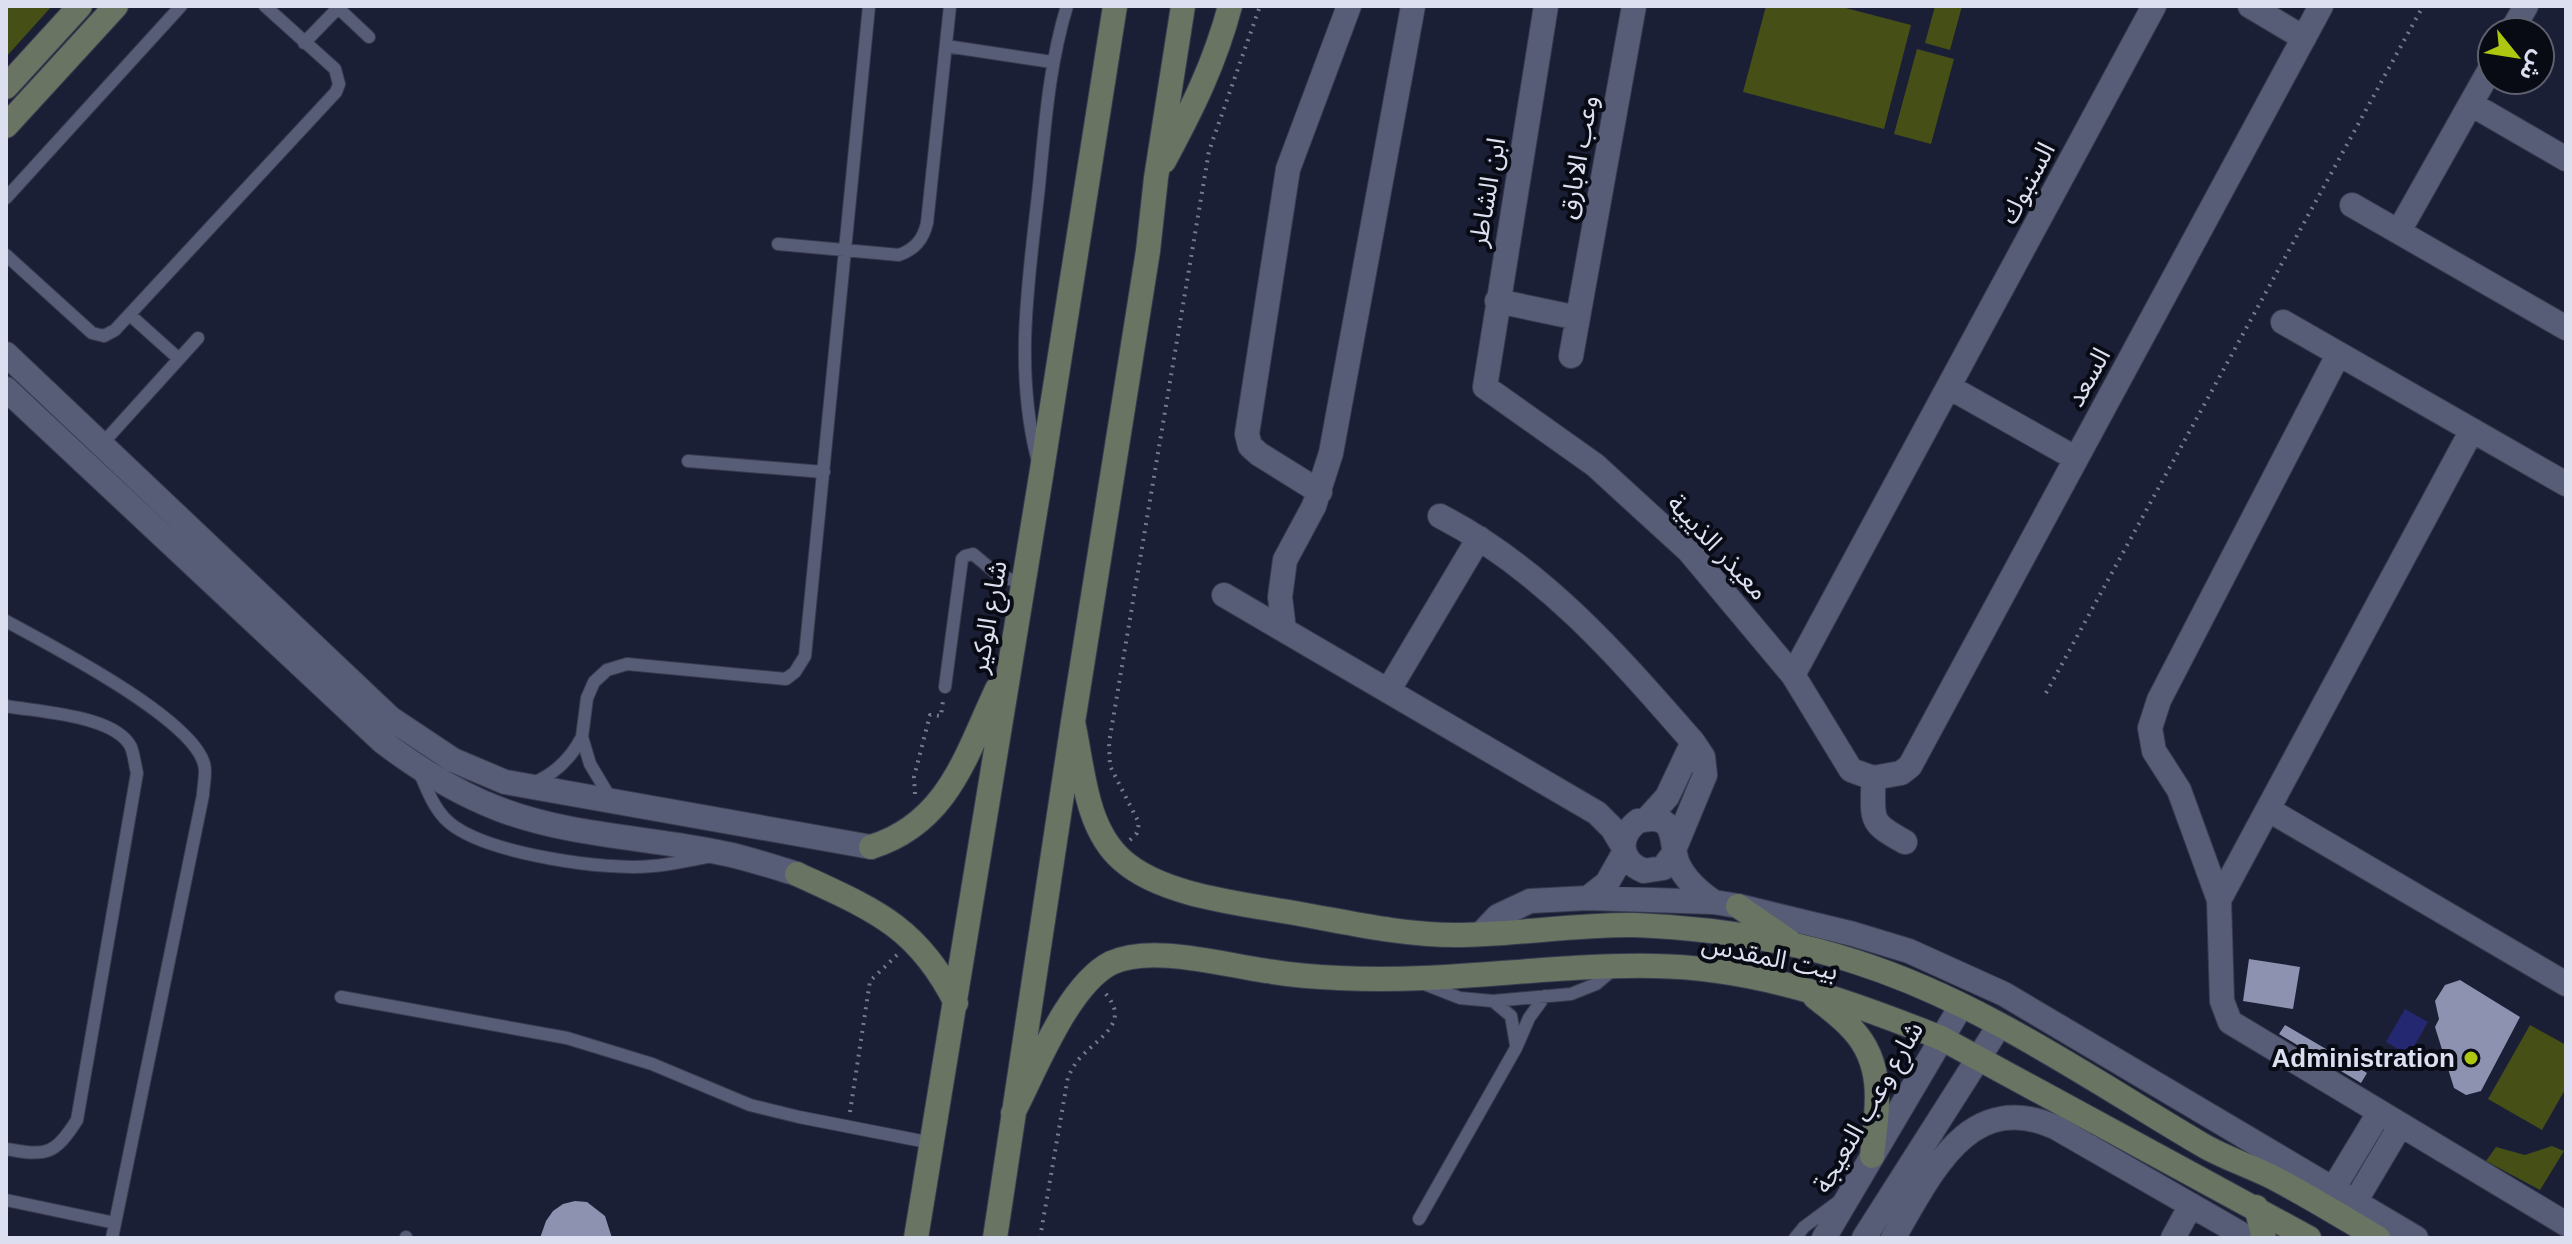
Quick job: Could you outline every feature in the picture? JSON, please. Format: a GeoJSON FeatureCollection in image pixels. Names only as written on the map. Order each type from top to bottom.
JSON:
{"type":"FeatureCollection","features":[{"type":"Feature","properties":{"kind":"main road"},"geometry":{"type":"LineString","coordinates":[[6,87],[80,6]]}},
{"type":"Feature","properties":{"kind":"main road"},"geometry":{"type":"LineString","coordinates":[[6,126],[116,6]]}},
{"type":"Feature","properties":{"kind":"main road","name":"شارع الوكير"},"geometry":{"type":"LineString","coordinates":[[916,1238],[1115,6]]}},
{"type":"Feature","properties":{"kind":"main road"},"geometry":{"type":"LineString","coordinates":[[995,1238],[1183,6]]}},
{"type":"Feature","properties":{"kind":"main road"},"geometry":{"type":"LineString","coordinates":[[1156,178],[1202,91],[1220,45],[1230,6]]}},
{"type":"Feature","properties":{"kind":"main road"},"geometry":{"type":"LineString","coordinates":[[871,847],[903,834],[931,813],[950,789],[1008,665]]}},
{"type":"Feature","properties":{"kind":"main road"},"geometry":{"type":"LineString","coordinates":[[1073,722],[1095,820],[1114,851]]}},
{"type":"Feature","properties":{"kind":"main road","name":"بيت المقدس"},"geometry":{"type":"LineString","coordinates":[[1114,851],[1142,874],[1195,894],[1402,932],[1481,934],[1635,925],[1707,931],[1795,946],[1880,970],[1999,1026],[2208,1147],[2279,1181],[2378,1238]]}},
{"type":"Feature","properties":{"kind":"main road"},"geometry":{"type":"LineString","coordinates":[[797,874],[866,906],[913,940],[941,974],[956,1003]]}},
{"type":"Feature","properties":{"kind":"main road"},"geometry":{"type":"LineString","coordinates":[[1726,904],[1795,946]]}},
{"type":"Feature","properties":{"kind":"main road","name":"بيت المقدس"},"geometry":{"type":"LineString","coordinates":[[1090,977],[1130,957],[1164,956],[1307,976],[1413,979],[1617,967],[1694,969],[1744,976],[1807,990],[1882,1014],[1941,1038],[2309,1238]]}},
{"type":"Feature","properties":{"kind":"main road"},"geometry":{"type":"LineString","coordinates":[[1013,1113],[1073,997],[1090,977]]}},
{"type":"Feature","properties":{"kind":"main road"},"geometry":{"type":"LineString","coordinates":[[1807,990],[1852,1028],[1871,1059],[1878,1102],[1872,1156]]}},
{"type":"Feature","properties":{"kind":"main road"},"geometry":{"type":"LineString","coordinates":[[2256,1207],[2264,1238]]}},
{"type":"Feature","properties":{"kind":"street"},"geometry":{"type":"LineString","coordinates":[[1320,492],[1259,454],[1250,446],[1247,434],[1288,169],[1349,6]]}},
{"type":"Feature","properties":{"kind":"street"},"geometry":{"type":"LineString","coordinates":[[1284,630],[1280,597],[1285,560],[1320,492],[1331,453],[1413,6]]}},
{"type":"Feature","properties":{"kind":"street","name":"ابن الشاطر"},"geometry":{"type":"LineString","coordinates":[[1485,387],[1546,6]]}},
{"type":"Feature","properties":{"kind":"street","name":"وعب الابارق"},"geometry":{"type":"LineString","coordinates":[[1571,356],[1634,6]]}},
{"type":"Feature","properties":{"kind":"street","name":"السنبوك"},"geometry":{"type":"LineString","coordinates":[[1793,675],[2154,6]]}},
{"type":"Feature","properties":{"kind":"street"},"geometry":{"type":"LineString","coordinates":[[2250,6],[2304,38]]}},
{"type":"Feature","properties":{"kind":"street","name":"السعد"},"geometry":{"type":"LineString","coordinates":[[1873,778],[1901,773],[1910,766],[2321,6]]}},
{"type":"Feature","properties":{"kind":"street"},"geometry":{"type":"LineString","coordinates":[[2399,231],[2476,95]]}},
{"type":"Feature","properties":{"kind":"street"},"geometry":{"type":"LineString","coordinates":[[2471,104],[2566,159]]}},
{"type":"Feature","properties":{"kind":"street"},"geometry":{"type":"LineString","coordinates":[[2352,205],[2566,328]]}},
{"type":"Feature","properties":{"kind":"street"},"geometry":{"type":"LineString","coordinates":[[1497,301],[1578,318]]}},
{"type":"Feature","properties":{"kind":"street"},"geometry":{"type":"LineString","coordinates":[[2283,322],[2566,484]]}},
{"type":"Feature","properties":{"kind":"street"},"geometry":{"type":"LineString","coordinates":[[6,354],[390,718],[432,747],[487,776],[525,786],[871,847]]}},
{"type":"Feature","properties":{"kind":"street"},"geometry":{"type":"LineString","coordinates":[[2338,355],[2159,700],[2150,728],[2154,751],[2179,790],[2219,900],[2222,1001],[2230,1022],[2566,1224]]}},
{"type":"Feature","properties":{"kind":"street","name":"معيذر الذيبية"},"geometry":{"type":"LineString","coordinates":[[1485,387],[1595,465],[1689,551],[1793,675],[1851,770],[1873,778]]}},
{"type":"Feature","properties":{"kind":"street"},"geometry":{"type":"LineString","coordinates":[[1949,387],[2075,458]]}},
{"type":"Feature","properties":{"kind":"street"},"geometry":{"type":"LineString","coordinates":[[6,389],[383,742],[418,769],[488,805],[545,822],[726,853],[797,874]]}},
{"type":"Feature","properties":{"kind":"street"},"geometry":{"type":"LineString","coordinates":[[2219,900],[2472,430]]}},
{"type":"Feature","properties":{"kind":"street"},"geometry":{"type":"LineString","coordinates":[[1224,595],[1597,813],[1612,828],[1628,861],[1644,871],[1663,868],[1675,849],[1705,775],[1703,757],[1618,656],[1581,618],[1479,538],[1440,516]]}},
{"type":"Feature","properties":{"kind":"street"},"geometry":{"type":"LineString","coordinates":[[1388,691],[1479,538]]}},
{"type":"Feature","properties":{"kind":"street"},"geometry":{"type":"LineString","coordinates":[[1588,898],[1614,874],[1624,849],[1625,836],[1667,797],[1693,742]]}},
{"type":"Feature","properties":{"kind":"street"},"geometry":{"type":"LineString","coordinates":[[1873,778],[1874,820],[1879,828],[1905,842]]}},
{"type":"Feature","properties":{"kind":"street"},"geometry":{"type":"LineString","coordinates":[[545,822],[550,790]]}},
{"type":"Feature","properties":{"kind":"street"},"geometry":{"type":"LineString","coordinates":[[2269,810],[2566,984]]}},
{"type":"Feature","properties":{"kind":"street"},"geometry":{"type":"LineString","coordinates":[[1597,813],[1663,822],[1670,828],[1675,849]]}},
{"type":"Feature","properties":{"kind":"street","name":"بيت المقدس"},"geometry":{"type":"LineString","coordinates":[[1675,849],[1693,887],[1726,904]]}},
{"type":"Feature","properties":{"kind":"street","name":"بيت المقدس"},"geometry":{"type":"LineString","coordinates":[[1481,934],[1498,916],[1519,904],[1543,899],[1588,898],[1726,904],[1853,934],[1909,951],[2004,994],[2416,1238]]}},
{"type":"Feature","properties":{"kind":"street","name":"شارع وعب النعيجة"},"geometry":{"type":"LineString","coordinates":[[1824,1238],[1961,1006]]}},
{"type":"Feature","properties":{"kind":"street"},"geometry":{"type":"LineString","coordinates":[[1864,1238],[1999,1026]]}},
{"type":"Feature","properties":{"kind":"street"},"geometry":{"type":"LineString","coordinates":[[2333,1189],[2379,1113]]}},
{"type":"Feature","properties":{"kind":"street"},"geometry":{"type":"LineString","coordinates":[[1893,1238],[1947,1151],[1971,1130],[1990,1121],[2016,1117],[2041,1121],[2248,1238]]}},
{"type":"Feature","properties":{"kind":"street"},"geometry":{"type":"LineString","coordinates":[[2355,1202],[2400,1126]]}},
{"type":"Feature","properties":{"kind":"street"},"geometry":{"type":"LineString","coordinates":[[2173,1238],[2191,1205]]}},
{"type":"Feature","properties":{"kind":"lane"},"geometry":{"type":"LineString","coordinates":[[6,198],[181,6]]}},
{"type":"Feature","properties":{"kind":"lane"},"geometry":{"type":"LineString","coordinates":[[6,255],[92,333],[110,334],[130,315],[336,92],[339,84],[335,69],[265,6]]}},
{"type":"Feature","properties":{"kind":"lane"},"geometry":{"type":"LineString","coordinates":[[525,786],[555,770],[568,759],[582,737],[590,690],[600,676],[616,666],[627,664],[786,679],[795,672],[805,656],[869,6]]}},
{"type":"Feature","properties":{"kind":"lane"},"geometry":{"type":"LineString","coordinates":[[778,244],[899,255],[916,246],[925,232],[950,6]]}},
{"type":"Feature","properties":{"kind":"lane"},"geometry":{"type":"LineString","coordinates":[[1041,476],[1027,413],[1023,356],[1052,62],[1067,6]]}},
{"type":"Feature","properties":{"kind":"lane"},"geometry":{"type":"LineString","coordinates":[[304,43],[337,7],[369,37]]}},
{"type":"Feature","properties":{"kind":"lane"},"geometry":{"type":"LineString","coordinates":[[946,46],[1052,62]]}},
{"type":"Feature","properties":{"kind":"lane"},"geometry":{"type":"LineString","coordinates":[[130,315],[179,359]]}},
{"type":"Feature","properties":{"kind":"lane"},"geometry":{"type":"LineString","coordinates":[[102,444],[198,338]]}},
{"type":"Feature","properties":{"kind":"lane"},"geometry":{"type":"LineString","coordinates":[[688,461],[824,472]]}},
{"type":"Feature","properties":{"kind":"lane"},"geometry":{"type":"LineString","coordinates":[[945,687],[962,559],[973,554],[997,574],[1022,584]]}},
{"type":"Feature","properties":{"kind":"lane"},"geometry":{"type":"LineString","coordinates":[[6,621],[105,677],[167,718],[192,743],[205,765],[203,795],[112,1238]]}},
{"type":"Feature","properties":{"kind":"lane"},"geometry":{"type":"LineString","coordinates":[[6,706],[98,722],[113,728],[131,746],[137,773],[77,1120],[63,1142],[38,1154],[6,1149]]}},
{"type":"Feature","properties":{"kind":"lane"},"geometry":{"type":"LineString","coordinates":[[582,737],[590,764],[613,802]]}},
{"type":"Feature","properties":{"kind":"lane"},"geometry":{"type":"LineString","coordinates":[[418,769],[441,814],[455,827],[484,841],[552,857],[625,867],[652,866],[726,853]]}},
{"type":"Feature","properties":{"kind":"lane"},"geometry":{"type":"LineString","coordinates":[[1413,979],[1444,994],[1493,1001],[1584,990],[1617,967]]}},
{"type":"Feature","properties":{"kind":"lane"},"geometry":{"type":"LineString","coordinates":[[1419,1219],[1516,1048],[1529,1018],[1545,996]]}},
{"type":"Feature","properties":{"kind":"lane"},"geometry":{"type":"LineString","coordinates":[[341,997],[596,1045],[652,1064],[750,1105],[932,1143]]}},
{"type":"Feature","properties":{"kind":"lane"},"geometry":{"type":"LineString","coordinates":[[1493,1001],[1511,1016],[1516,1048]]}},
{"type":"Feature","properties":{"kind":"lane"},"geometry":{"type":"LineString","coordinates":[[1795,1238],[1804,1227],[1849,1195]]}},
{"type":"Feature","properties":{"kind":"lane"},"geometry":{"type":"LineString","coordinates":[[6,1200],[115,1223]]}},
{"type":"Feature","properties":{"kind":"path"},"geometry":{"type":"LineString","coordinates":[[1114,851],[1137,833],[1139,823],[1110,766],[1109,743],[1209,151],[1260,6]]}},
{"type":"Feature","properties":{"kind":"path"},"geometry":{"type":"LineString","coordinates":[[2046,693],[2423,6]]}},
{"type":"Feature","properties":{"kind":"path"},"geometry":{"type":"LineString","coordinates":[[931,813],[918,800],[914,777],[930,715],[941,716],[945,687]]}},
{"type":"Feature","properties":{"kind":"path"},"geometry":{"type":"LineString","coordinates":[[848,1127],[870,981],[913,940]]}},
{"type":"Feature","properties":{"kind":"path"},"geometry":{"type":"LineString","coordinates":[[1040,1238],[1068,1077],[1081,1056],[1109,1030],[1115,1020],[1111,999],[1090,977]]}},
{"type":"Feature","properties":{"kind":"green space"},"geometry":{"type":"Polygon","coordinates":[[[6,6],[52,6],[6,57],[6,6]]]}},
{"type":"Feature","properties":{"kind":"green space"},"geometry":{"type":"Polygon","coordinates":[[[1766,6],[1838,6],[1911,25],[1884,129],[1743,92],[1766,6]]]}},
{"type":"Feature","properties":{"kind":"green space"},"geometry":{"type":"Polygon","coordinates":[[[1935,6],[1962,6],[1950,50],[1925,43],[1935,6]]]}},
{"type":"Feature","properties":{"kind":"green space"},"geometry":{"type":"Polygon","coordinates":[[[1917,49],[1954,59],[1931,144],[1894,134],[1917,49]]]}},
{"type":"Feature","properties":{"kind":"green space"},"geometry":{"type":"Polygon","coordinates":[[[2530,1025],[2566,1045],[2566,1088],[2542,1130],[2488,1099],[2530,1025]]]}},
{"type":"Feature","properties":{"kind":"green space"},"geometry":{"type":"Polygon","coordinates":[[[2552,1146],[2564,1151],[2540,1190],[2486,1161],[2496,1147],[2525,1155],[2552,1146]]]}},
{"type":"Feature","properties":{"kind":"shaded area"},"geometry":{"type":"Polygon","coordinates":[[[2405,1009],[2428,1022],[2409,1055],[2386,1042],[2405,1009]]]}},
{"type":"Feature","properties":{"kind":"building"},"geometry":{"type":"Polygon","coordinates":[[[2249,959],[2300,967],[2293,1009],[2243,1001],[2249,959]]]}},
{"type":"Feature","properties":{"kind":"building","name":"Administration"},"geometry":{"type":"Polygon","coordinates":[[[2460,980],[2520,1017],[2481,1091],[2466,1095],[2454,1088],[2435,1027],[2439,1019],[2435,1001],[2445,985],[2460,980]]]}},
{"type":"Feature","properties":{"kind":"building"},"geometry":{"type":"Polygon","coordinates":[[[2285,1025],[2367,1073],[2361,1083],[2279,1034],[2285,1025]]]}},
{"type":"Feature","properties":{"kind":"building"},"geometry":{"type":"Polygon","coordinates":[[[575,1201],[587,1202],[605,1216],[612,1238],[540,1238],[553,1211],[575,1201]]]}},
{"type":"Feature","properties":{"kind":"place","name":"Administration"},"geometry":{"type":"Point","coordinates":[2471,1058]}}]}
